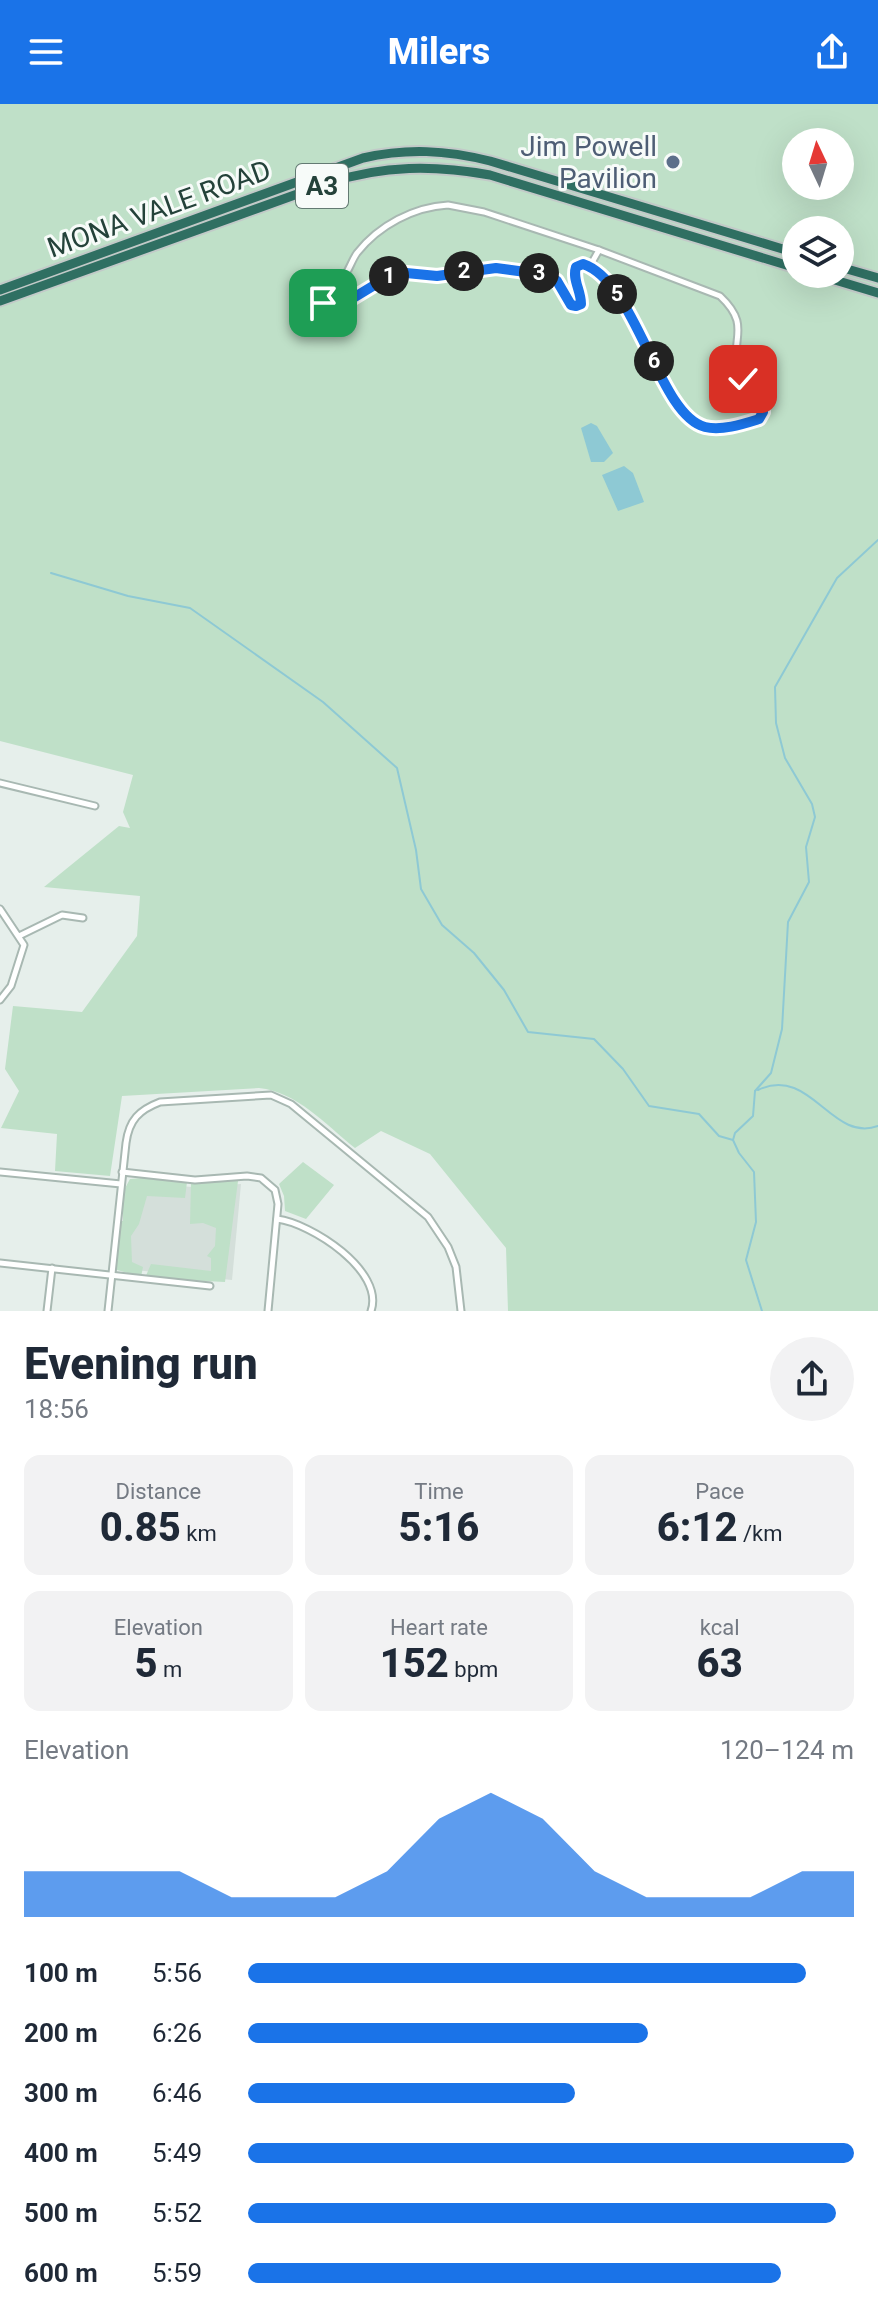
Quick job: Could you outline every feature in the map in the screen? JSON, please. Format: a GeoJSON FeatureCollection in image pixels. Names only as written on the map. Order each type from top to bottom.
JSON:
{"type":"FeatureCollection","features":[{"type":"Feature","properties":{"kind":"highway","name":"MONA VALE ROAD"},"geometry":{"type":"LineString","coordinates":[[0,290],[352,161],[411,150],[451,152],[490,161],[782,249]]}},
{"type":"Feature","properties":{"kind":"highway","name":"MONA VALE ROAD"},"geometry":{"type":"LineString","coordinates":[[0,301],[328,183],[410,167],[441,167],[490,175],[782,264]]}},
{"type":"Feature","properties":{"kind":"highway"},"geometry":{"type":"LineString","coordinates":[[854,271],[878,278]]}},
{"type":"Feature","properties":{"kind":"highway"},"geometry":{"type":"LineString","coordinates":[[854,286],[878,293]]}},
{"type":"Feature","properties":{"kind":"street"},"geometry":{"type":"LineString","coordinates":[[430,206],[463,207],[599,250],[698,285],[728,303],[739,322],[738,368],[761,405],[763,412],[759,419],[707,428],[692,422],[675,399],[608,278],[583,264],[576,267],[574,275],[581,299],[581,304],[576,306],[571,305],[557,281],[548,275],[496,268],[437,276],[396,272],[340,306],[329,307],[323,303],[323,295],[345,274],[357,253],[375,235],[430,206]]}},
{"type":"Feature","properties":{"kind":"street"},"geometry":{"type":"LineString","coordinates":[[590,266],[599,250]]}},
{"type":"Feature","properties":{"kind":"street"},"geometry":{"type":"LineString","coordinates":[[0,783],[95,806]]}},
{"type":"Feature","properties":{"kind":"street"},"geometry":{"type":"LineString","coordinates":[[0,909],[24,945],[11,986],[0,1000]]}},
{"type":"Feature","properties":{"kind":"street"},"geometry":{"type":"LineString","coordinates":[[19,936],[62,915],[83,918]]}},
{"type":"Feature","properties":{"kind":"street"},"geometry":{"type":"LineString","coordinates":[[108,1311],[122,1172],[131,1122],[144,1109],[160,1102],[271,1095],[291,1104],[428,1217],[448,1247],[456,1267],[461,1311]]}},
{"type":"Feature","properties":{"kind":"street"},"geometry":{"type":"LineString","coordinates":[[0,1172],[121,1184]]}},
{"type":"Feature","properties":{"kind":"street"},"geometry":{"type":"LineString","coordinates":[[122,1172],[195,1180],[247,1176],[261,1178],[275,1190],[277,1219],[268,1311]]}},
{"type":"Feature","properties":{"kind":"street"},"geometry":{"type":"LineString","coordinates":[[277,1219],[306,1227],[367,1276],[373,1290],[371,1311]]}},
{"type":"Feature","properties":{"kind":"street"},"geometry":{"type":"LineString","coordinates":[[0,1263],[210,1286]]}},
{"type":"Feature","properties":{"kind":"street"},"geometry":{"type":"LineString","coordinates":[[47,1311],[52,1268]]}},
{"type":"Feature","properties":{"kind":"shaded area"},"geometry":{"type":"Polygon","coordinates":[[[133,1182],[192,1187],[241,1184],[232,1280],[125,1269],[133,1182]]]}},
{"type":"Feature","properties":{"kind":"green space"},"geometry":{"type":"Polygon","coordinates":[[[0,104],[878,104],[878,1311],[508,1311],[506,1248],[430,1154],[381,1131],[355,1148],[298,1102],[259,1088],[122,1096],[110,1176],[55,1171],[57,1134],[1,1128],[19,1091],[5,1069],[13,1006],[82,1012],[137,936],[140,896],[44,887],[119,826],[130,828],[123,812],[133,775],[0,741],[0,104]]]}},
{"type":"Feature","properties":{"kind":"green space"},"geometry":{"type":"Polygon","coordinates":[[[303,1162],[334,1185],[306,1219],[285,1211],[279,1184],[303,1162]]]}},
{"type":"Feature","properties":{"kind":"green space"},"geometry":{"type":"Polygon","coordinates":[[[152,1177],[187,1182],[185,1198],[147,1196],[139,1224],[131,1236],[132,1262],[143,1267],[141,1277],[114,1269],[119,1221],[123,1221],[123,1192],[130,1179],[152,1177]]]}},
{"type":"Feature","properties":{"kind":"green space"},"geometry":{"type":"Polygon","coordinates":[[[238,1181],[225,1282],[145,1278],[151,1264],[211,1271],[211,1258],[207,1256],[215,1246],[216,1228],[203,1223],[190,1224],[191,1182],[238,1181]]]}},
{"type":"Feature","properties":{"kind":"water"},"geometry":{"type":"Polygon","coordinates":[[[591,423],[597,426],[613,453],[604,462],[591,462],[581,428],[591,423]]]}},
{"type":"Feature","properties":{"kind":"water"},"geometry":{"type":"Polygon","coordinates":[[[624,466],[633,473],[644,502],[618,511],[602,475],[624,466]]]}},
{"type":"Feature","properties":{"kind":"waterway"},"geometry":{"type":"LineString","coordinates":[[755,1091],[771,1073],[782,1029],[788,922],[809,882],[806,847],[815,817],[812,804],[785,758],[776,723],[775,687],[837,578],[878,540]]}},
{"type":"Feature","properties":{"kind":"waterway"},"geometry":{"type":"LineString","coordinates":[[51,573],[128,596],[190,608],[323,702],[397,768],[416,850],[421,889],[442,925],[474,953],[504,990],[528,1032],[594,1039],[623,1069],[649,1106],[699,1114],[719,1136],[733,1140]]}},
{"type":"Feature","properties":{"kind":"waterway"},"geometry":{"type":"LineString","coordinates":[[758,1090],[776,1085],[792,1087],[847,1124],[862,1128],[878,1126]]}},
{"type":"Feature","properties":{"kind":"waterway"},"geometry":{"type":"LineString","coordinates":[[755,1091],[753,1116],[735,1133],[733,1140],[754,1172],[756,1222],[746,1260],[762,1311]]}},
{"type":"Feature","properties":{"kind":"place","name":"Jim Powell Pavilion"},"geometry":{"type":"Point","coordinates":[673,162]}},
{"type":"Feature","properties":{"kind":"route"},"geometry":{"type":"LineString","coordinates":[[323,303],[329,307],[340,306],[396,272],[437,276],[496,268],[548,275],[557,281],[571,305],[576,306],[581,304],[581,299],[574,275],[576,267],[583,264],[608,278],[675,399],[692,422],[707,428],[759,419],[763,412],[761,405],[743,379]]}}]}
